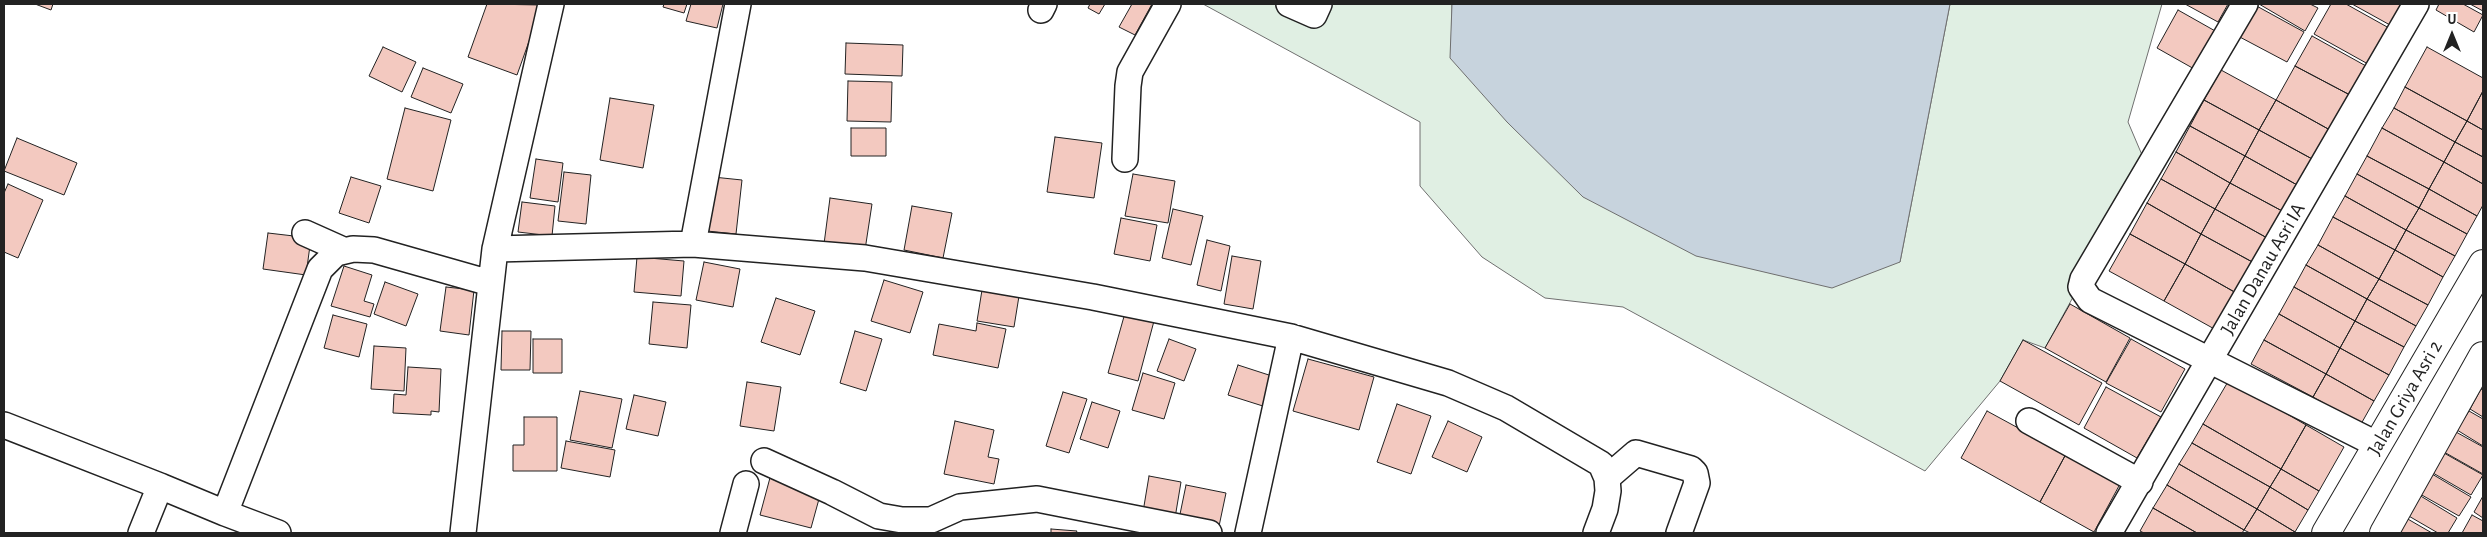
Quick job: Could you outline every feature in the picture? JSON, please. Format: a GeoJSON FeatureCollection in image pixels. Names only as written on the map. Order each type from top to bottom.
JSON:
{"type":"FeatureCollection","features":[{"type":"Feature","properties":{"kind":"street"},"geometry":{"type":"LineString","coordinates":[[463,533],[490,284],[496,249],[551,4]]}},
{"type":"Feature","properties":{"kind":"street"},"geometry":{"type":"LineString","coordinates":[[693,244],[738,4]]}},
{"type":"Feature","properties":{"kind":"street"},"geometry":{"type":"LineString","coordinates":[[1125,159],[1130,72],[1168,4]]}},
{"type":"Feature","properties":{"kind":"street"},"geometry":{"type":"LineString","coordinates":[[1289,4],[1314,15],[1319,4]]}},
{"type":"Feature","properties":{"kind":"street"},"geometry":{"type":"LineString","coordinates":[[2245,4],[2083,279],[2081,287],[2090,300],[2378,444]]}},
{"type":"Feature","properties":{"kind":"street","name":"Jalan Danau Asri IA"},"geometry":{"type":"LineString","coordinates":[[2110,533],[2416,4]]}},
{"type":"Feature","properties":{"kind":"street"},"geometry":{"type":"LineString","coordinates":[[305,233],[343,250],[374,250],[490,284]]}},
{"type":"Feature","properties":{"kind":"street"},"geometry":{"type":"LineString","coordinates":[[496,249],[693,244],[865,258],[1093,297],[1291,337],[1448,383],[1506,408],[1601,464],[1607,478],[1608,491],[1605,509],[1596,533]]}},
{"type":"Feature","properties":{"kind":"street"},"geometry":{"type":"LineString","coordinates":[[225,513],[320,270],[328,258],[343,250]]}},
{"type":"Feature","properties":{"kind":"street","name":"Jalan Griya Asri 2"},"geometry":{"type":"LineString","coordinates":[[2326,533],[2483,264]]}},
{"type":"Feature","properties":{"kind":"street"},"geometry":{"type":"LineString","coordinates":[[1248,533],[1291,337]]}},
{"type":"Feature","properties":{"kind":"street"},"geometry":{"type":"LineString","coordinates":[[2384,533],[2483,356]]}},
{"type":"Feature","properties":{"kind":"street"},"geometry":{"type":"LineString","coordinates":[[2029,421],[2140,482]]}},
{"type":"Feature","properties":{"kind":"street"},"geometry":{"type":"LineString","coordinates":[[4,425],[278,533]]}},
{"type":"Feature","properties":{"kind":"street"},"geometry":{"type":"LineString","coordinates":[[1607,478],[1636,453],[1691,469],[1695,474],[1697,483],[1679,533]]}},
{"type":"Feature","properties":{"kind":"street"},"geometry":{"type":"LineString","coordinates":[[764,461],[879,516],[902,520],[931,520],[960,507],[1037,499],[1209,533]]}},
{"type":"Feature","properties":{"kind":"street"},"geometry":{"type":"LineString","coordinates":[[733,533],[746,484]]}},
{"type":"Feature","properties":{"kind":"street"},"geometry":{"type":"LineString","coordinates":[[141,533],[160,486]]}},
{"type":"Feature","properties":{"kind":"green space"},"geometry":{"type":"Polygon","coordinates":[[[1203,4],[1452,4],[1451,58],[1900,262],[1950,4],[2162,4],[2128,122],[2148,169],[2045,348],[2023,340],[2000,381],[1925,471],[1623,307],[1545,298],[1482,257],[1420,186],[1420,122],[1203,4]]]}},
{"type":"Feature","properties":{"kind":"shaded area"},"geometry":{"type":"Polygon","coordinates":[[[1452,4],[1950,4],[1900,262],[1832,288],[1696,256],[1583,197],[1507,122],[1450,58],[1452,4]]]}},
{"type":"Feature","properties":{"kind":"building"},"geometry":{"type":"Polygon","coordinates":[[[35,4],[53,4],[51,10],[35,4]]]}},
{"type":"Feature","properties":{"kind":"building"},"geometry":{"type":"Polygon","coordinates":[[[487,4],[542,5],[517,75],[468,57],[487,4]]]}},
{"type":"Feature","properties":{"kind":"building"},"geometry":{"type":"Polygon","coordinates":[[[664,4],[687,4],[684,13],[663,7],[664,4]]]}},
{"type":"Feature","properties":{"kind":"building"},"geometry":{"type":"Polygon","coordinates":[[[691,4],[723,4],[717,28],[686,21],[691,4]]]}},
{"type":"Feature","properties":{"kind":"building"},"geometry":{"type":"Polygon","coordinates":[[[1090,4],[1105,4],[1099,14],[1088,8],[1090,4]]]}},
{"type":"Feature","properties":{"kind":"building"},"geometry":{"type":"Polygon","coordinates":[[[1132,4],[1152,4],[1135,35],[1119,27],[1132,4]]]}},
{"type":"Feature","properties":{"kind":"building"},"geometry":{"type":"Polygon","coordinates":[[[2185,4],[2228,4],[2218,22],[2185,4]]]}},
{"type":"Feature","properties":{"kind":"building"},"geometry":{"type":"Polygon","coordinates":[[[2253,4],[2304,32],[2287,62],[2236,35],[2253,4]]]}},
{"type":"Feature","properties":{"kind":"building"},"geometry":{"type":"Polygon","coordinates":[[[2259,4],[2310,4],[2318,8],[2305,31],[2259,4]]]}},
{"type":"Feature","properties":{"kind":"building"},"geometry":{"type":"Polygon","coordinates":[[[2331,4],[2346,4],[2389,28],[2368,64],[2314,34],[2331,4]]]}},
{"type":"Feature","properties":{"kind":"building"},"geometry":{"type":"Polygon","coordinates":[[[2352,4],[2402,4],[2390,25],[2352,4]]]}},
{"type":"Feature","properties":{"kind":"building"},"geometry":{"type":"Polygon","coordinates":[[[2439,4],[2463,4],[2483,15],[2474,32],[2436,10],[2439,4]]]}},
{"type":"Feature","properties":{"kind":"building"},"geometry":{"type":"Polygon","coordinates":[[[2470,4],[2483,4],[2483,11],[2470,4]]]}},
{"type":"Feature","properties":{"kind":"building"},"geometry":{"type":"Polygon","coordinates":[[[2178,10],[2217,32],[2196,70],[2157,48],[2178,10]]]}},
{"type":"Feature","properties":{"kind":"building"},"geometry":{"type":"Polygon","coordinates":[[[2312,36],[2366,66],[2350,95],[2295,66],[2312,36]]]}},
{"type":"Feature","properties":{"kind":"building"},"geometry":{"type":"Polygon","coordinates":[[[846,43],[903,45],[902,76],[845,74],[846,43]]]}},
{"type":"Feature","properties":{"kind":"building"},"geometry":{"type":"Polygon","coordinates":[[[383,47],[416,62],[402,92],[369,76],[383,47]]]}},
{"type":"Feature","properties":{"kind":"building"},"geometry":{"type":"Polygon","coordinates":[[[2427,47],[2483,78],[2483,91],[2467,121],[2405,87],[2427,47]]]}},
{"type":"Feature","properties":{"kind":"building"},"geometry":{"type":"Polygon","coordinates":[[[2295,66],[2350,95],[2330,130],[2276,100],[2295,66]]]}},
{"type":"Feature","properties":{"kind":"building"},"geometry":{"type":"Polygon","coordinates":[[[423,68],[463,84],[451,113],[411,97],[423,68]]]}},
{"type":"Feature","properties":{"kind":"building"},"geometry":{"type":"Polygon","coordinates":[[[2221,70],[2276,100],[2259,130],[2204,100],[2221,70]]]}},
{"type":"Feature","properties":{"kind":"building"},"geometry":{"type":"Polygon","coordinates":[[[848,81],[892,82],[891,122],[847,121],[848,81]]]}},
{"type":"Feature","properties":{"kind":"building"},"geometry":{"type":"Polygon","coordinates":[[[2405,87],[2467,121],[2455,142],[2394,108],[2405,87]]]}},
{"type":"Feature","properties":{"kind":"building"},"geometry":{"type":"Polygon","coordinates":[[[2483,91],[2483,130],[2467,121],[2483,91]]]}},
{"type":"Feature","properties":{"kind":"building"},"geometry":{"type":"Polygon","coordinates":[[[610,98],[654,105],[643,168],[600,160],[610,98]]]}},
{"type":"Feature","properties":{"kind":"building"},"geometry":{"type":"Polygon","coordinates":[[[2204,100],[2259,130],[2245,156],[2190,126],[2204,100]]]}},
{"type":"Feature","properties":{"kind":"building"},"geometry":{"type":"Polygon","coordinates":[[[2276,100],[2330,130],[2314,160],[2259,130],[2276,100]]]}},
{"type":"Feature","properties":{"kind":"building"},"geometry":{"type":"Polygon","coordinates":[[[405,108],[451,120],[433,191],[387,179],[405,108]]]}},
{"type":"Feature","properties":{"kind":"building"},"geometry":{"type":"Polygon","coordinates":[[[2394,108],[2455,142],[2444,162],[2382,128],[2394,108]]]}},
{"type":"Feature","properties":{"kind":"building"},"geometry":{"type":"Polygon","coordinates":[[[2467,121],[2483,130],[2483,157],[2455,142],[2467,121]]]}},
{"type":"Feature","properties":{"kind":"building"},"geometry":{"type":"Polygon","coordinates":[[[2190,126],[2245,156],[2230,183],[2176,152],[2190,126]]]}},
{"type":"Feature","properties":{"kind":"building"},"geometry":{"type":"Polygon","coordinates":[[[851,128],[886,128],[886,156],[851,156],[851,128]]]}},
{"type":"Feature","properties":{"kind":"building"},"geometry":{"type":"Polygon","coordinates":[[[2382,128],[2444,162],[2429,189],[2367,156],[2382,128]]]}},
{"type":"Feature","properties":{"kind":"building"},"geometry":{"type":"Polygon","coordinates":[[[2259,130],[2314,160],[2299,186],[2245,156],[2259,130]]]}},
{"type":"Feature","properties":{"kind":"building"},"geometry":{"type":"Polygon","coordinates":[[[1055,137],[1102,143],[1094,198],[1047,192],[1055,137]]]}},
{"type":"Feature","properties":{"kind":"building"},"geometry":{"type":"Polygon","coordinates":[[[17,138],[77,163],[64,195],[4,171],[17,138]]]}},
{"type":"Feature","properties":{"kind":"building"},"geometry":{"type":"Polygon","coordinates":[[[2455,142],[2483,157],[2483,184],[2444,162],[2455,142]]]}},
{"type":"Feature","properties":{"kind":"building"},"geometry":{"type":"Polygon","coordinates":[[[2176,152],[2230,183],[2215,209],[2161,179],[2176,152]]]}},
{"type":"Feature","properties":{"kind":"building"},"geometry":{"type":"Polygon","coordinates":[[[2245,156],[2299,186],[2284,212],[2230,183],[2245,156]]]}},
{"type":"Feature","properties":{"kind":"building"},"geometry":{"type":"Polygon","coordinates":[[[2367,156],[2429,189],[2419,208],[2357,174],[2367,156]]]}},
{"type":"Feature","properties":{"kind":"building"},"geometry":{"type":"Polygon","coordinates":[[[536,159],[563,163],[558,202],[530,198],[536,159]]]}},
{"type":"Feature","properties":{"kind":"building"},"geometry":{"type":"Polygon","coordinates":[[[2444,162],[2483,184],[2483,205],[2477,216],[2429,189],[2444,162]]]}},
{"type":"Feature","properties":{"kind":"building"},"geometry":{"type":"Polygon","coordinates":[[[564,172],[591,175],[586,224],[558,221],[564,172]]]}},
{"type":"Feature","properties":{"kind":"building"},"geometry":{"type":"Polygon","coordinates":[[[1133,174],[1175,181],[1168,223],[1125,216],[1133,174]]]}},
{"type":"Feature","properties":{"kind":"building"},"geometry":{"type":"Polygon","coordinates":[[[2357,174],[2419,208],[2406,230],[2345,196],[2357,174]]]}},
{"type":"Feature","properties":{"kind":"building"},"geometry":{"type":"Polygon","coordinates":[[[351,177],[381,186],[369,223],[339,213],[351,177]]]}},
{"type":"Feature","properties":{"kind":"building"},"geometry":{"type":"Polygon","coordinates":[[[713,177],[742,180],[736,234],[707,231],[713,177]]]}},
{"type":"Feature","properties":{"kind":"building"},"geometry":{"type":"Polygon","coordinates":[[[2161,179],[2215,209],[2201,234],[2147,203],[2161,179]]]}},
{"type":"Feature","properties":{"kind":"building"},"geometry":{"type":"Polygon","coordinates":[[[2230,183],[2284,212],[2269,239],[2215,209],[2230,183]]]}},
{"type":"Feature","properties":{"kind":"building"},"geometry":{"type":"Polygon","coordinates":[[[8,184],[43,200],[18,258],[4,252],[4,193],[8,184]]]}},
{"type":"Feature","properties":{"kind":"building"},"geometry":{"type":"Polygon","coordinates":[[[2429,189],[2477,216],[2467,234],[2419,208],[2429,189]]]}},
{"type":"Feature","properties":{"kind":"building"},"geometry":{"type":"Polygon","coordinates":[[[2345,196],[2406,230],[2395,250],[2333,217],[2345,196]]]}},
{"type":"Feature","properties":{"kind":"building"},"geometry":{"type":"Polygon","coordinates":[[[830,198],[872,204],[865,250],[824,244],[830,198]]]}},
{"type":"Feature","properties":{"kind":"building"},"geometry":{"type":"Polygon","coordinates":[[[522,202],[555,206],[552,236],[518,232],[522,202]]]}},
{"type":"Feature","properties":{"kind":"building"},"geometry":{"type":"Polygon","coordinates":[[[2147,203],[2201,234],[2185,264],[2130,234],[2147,203]]]}},
{"type":"Feature","properties":{"kind":"building"},"geometry":{"type":"Polygon","coordinates":[[[912,206],[952,213],[943,258],[904,250],[912,206]]]}},
{"type":"Feature","properties":{"kind":"building"},"geometry":{"type":"Polygon","coordinates":[[[2419,208],[2467,234],[2455,256],[2406,230],[2419,208]]]}},
{"type":"Feature","properties":{"kind":"building"},"geometry":{"type":"Polygon","coordinates":[[[1173,209],[1203,216],[1191,265],[1162,258],[1173,209]]]}},
{"type":"Feature","properties":{"kind":"building"},"geometry":{"type":"Polygon","coordinates":[[[2215,209],[2269,239],[2256,264],[2201,234],[2215,209]]]}},
{"type":"Feature","properties":{"kind":"building"},"geometry":{"type":"Polygon","coordinates":[[[2333,217],[2395,250],[2379,279],[2318,245],[2333,217]]]}},
{"type":"Feature","properties":{"kind":"building"},"geometry":{"type":"Polygon","coordinates":[[[1121,218],[1157,225],[1150,261],[1114,254],[1121,218]]]}},
{"type":"Feature","properties":{"kind":"building"},"geometry":{"type":"Polygon","coordinates":[[[2406,230],[2455,256],[2443,277],[2395,250],[2406,230]]]}},
{"type":"Feature","properties":{"kind":"building"},"geometry":{"type":"Polygon","coordinates":[[[268,233],[311,238],[306,275],[263,269],[268,233]]]}},
{"type":"Feature","properties":{"kind":"building"},"geometry":{"type":"Polygon","coordinates":[[[2130,234],[2185,264],[2164,301],[2109,271],[2130,234]]]}},
{"type":"Feature","properties":{"kind":"building"},"geometry":{"type":"Polygon","coordinates":[[[2201,234],[2256,264],[2238,294],[2185,264],[2201,234]]]}},
{"type":"Feature","properties":{"kind":"building"},"geometry":{"type":"Polygon","coordinates":[[[1207,240],[1230,246],[1221,291],[1197,285],[1207,240]]]}},
{"type":"Feature","properties":{"kind":"building"},"geometry":{"type":"Polygon","coordinates":[[[2318,245],[2379,279],[2367,299],[2306,265],[2318,245]]]}},
{"type":"Feature","properties":{"kind":"building"},"geometry":{"type":"Polygon","coordinates":[[[2395,250],[2443,277],[2428,305],[2379,279],[2395,250]]]}},
{"type":"Feature","properties":{"kind":"building"},"geometry":{"type":"Polygon","coordinates":[[[1232,256],[1261,261],[1253,309],[1224,304],[1232,256]]]}},
{"type":"Feature","properties":{"kind":"building"},"geometry":{"type":"Polygon","coordinates":[[[637,257],[684,261],[681,296],[634,292],[637,257]]]}},
{"type":"Feature","properties":{"kind":"building"},"geometry":{"type":"Polygon","coordinates":[[[704,262],[740,269],[733,307],[696,300],[704,262]]]}},
{"type":"Feature","properties":{"kind":"building"},"geometry":{"type":"Polygon","coordinates":[[[2185,264],[2238,294],[2218,331],[2164,301],[2185,264]]]}},
{"type":"Feature","properties":{"kind":"building"},"geometry":{"type":"Polygon","coordinates":[[[2306,265],[2367,299],[2355,321],[2294,287],[2306,265]]]}},
{"type":"Feature","properties":{"kind":"building"},"geometry":{"type":"Polygon","coordinates":[[[344,266],[372,275],[364,301],[374,304],[370,317],[331,306],[344,266]]]}},
{"type":"Feature","properties":{"kind":"building"},"geometry":{"type":"Polygon","coordinates":[[[2379,279],[2428,305],[2416,326],[2367,299],[2379,279]]]}},
{"type":"Feature","properties":{"kind":"building"},"geometry":{"type":"Polygon","coordinates":[[[884,280],[923,292],[910,333],[871,321],[884,280]]]}},
{"type":"Feature","properties":{"kind":"building"},"geometry":{"type":"Polygon","coordinates":[[[385,282],[418,294],[406,326],[374,314],[385,282]]]}},
{"type":"Feature","properties":{"kind":"building"},"geometry":{"type":"Polygon","coordinates":[[[446,287],[474,290],[469,335],[440,331],[446,287]]]}},
{"type":"Feature","properties":{"kind":"building"},"geometry":{"type":"Polygon","coordinates":[[[2294,287],[2355,321],[2340,348],[2279,314],[2294,287]]]}},
{"type":"Feature","properties":{"kind":"building"},"geometry":{"type":"Polygon","coordinates":[[[982,290],[1019,296],[1014,327],[977,321],[982,290]]]}},
{"type":"Feature","properties":{"kind":"building"},"geometry":{"type":"Polygon","coordinates":[[[776,298],[815,311],[800,355],[761,342],[776,298]]]}},
{"type":"Feature","properties":{"kind":"building"},"geometry":{"type":"Polygon","coordinates":[[[2367,299],[2416,326],[2404,347],[2355,321],[2367,299]]]}},
{"type":"Feature","properties":{"kind":"building"},"geometry":{"type":"Polygon","coordinates":[[[653,302],[691,305],[687,348],[649,344],[653,302]]]}},
{"type":"Feature","properties":{"kind":"building"},"geometry":{"type":"Polygon","coordinates":[[[2070,304],[2130,338],[2106,382],[2045,348],[2070,304]]]}},
{"type":"Feature","properties":{"kind":"building"},"geometry":{"type":"Polygon","coordinates":[[[1125,313],[1154,321],[1138,381],[1108,373],[1125,313]]]}},
{"type":"Feature","properties":{"kind":"building"},"geometry":{"type":"Polygon","coordinates":[[[2279,314],[2340,348],[2326,374],[2264,340],[2279,314]]]}},
{"type":"Feature","properties":{"kind":"building"},"geometry":{"type":"Polygon","coordinates":[[[333,315],[367,324],[359,357],[324,348],[333,315]]]}},
{"type":"Feature","properties":{"kind":"building"},"geometry":{"type":"Polygon","coordinates":[[[2355,321],[2404,347],[2389,375],[2340,348],[2355,321]]]}},
{"type":"Feature","properties":{"kind":"building"},"geometry":{"type":"Polygon","coordinates":[[[977,323],[1006,329],[998,368],[933,355],[939,324],[976,331],[977,323]]]}},
{"type":"Feature","properties":{"kind":"building"},"geometry":{"type":"Polygon","coordinates":[[[502,331],[531,331],[530,370],[501,370],[502,331]]]}},
{"type":"Feature","properties":{"kind":"building"},"geometry":{"type":"Polygon","coordinates":[[[855,331],[882,339],[866,391],[840,383],[855,331]]]}},
{"type":"Feature","properties":{"kind":"building"},"geometry":{"type":"Polygon","coordinates":[[[533,339],[562,339],[562,373],[533,373],[533,339]]]}},
{"type":"Feature","properties":{"kind":"building"},"geometry":{"type":"Polygon","coordinates":[[[1169,339],[1196,349],[1184,381],[1157,371],[1169,339]]]}},
{"type":"Feature","properties":{"kind":"building"},"geometry":{"type":"Polygon","coordinates":[[[2131,339],[2185,369],[2161,412],[2106,383],[2131,339]]]}},
{"type":"Feature","properties":{"kind":"building"},"geometry":{"type":"Polygon","coordinates":[[[2023,340],[2102,383],[2079,425],[2000,381],[2023,340]]]}},
{"type":"Feature","properties":{"kind":"building"},"geometry":{"type":"Polygon","coordinates":[[[2264,340],[2326,374],[2313,397],[2251,364],[2264,340]]]}},
{"type":"Feature","properties":{"kind":"building"},"geometry":{"type":"Polygon","coordinates":[[[374,346],[406,348],[404,391],[371,389],[374,346]]]}},
{"type":"Feature","properties":{"kind":"building"},"geometry":{"type":"Polygon","coordinates":[[[2340,348],[2389,375],[2374,401],[2326,374],[2340,348]]]}},
{"type":"Feature","properties":{"kind":"building"},"geometry":{"type":"Polygon","coordinates":[[[1308,359],[1374,377],[1359,430],[1293,411],[1308,359]]]}},
{"type":"Feature","properties":{"kind":"building"},"geometry":{"type":"Polygon","coordinates":[[[1238,365],[1275,377],[1266,407],[1228,395],[1238,365]]]}},
{"type":"Feature","properties":{"kind":"building"},"geometry":{"type":"Polygon","coordinates":[[[408,367],[441,369],[439,412],[431,411],[431,415],[393,413],[394,394],[406,395],[408,367]]]}},
{"type":"Feature","properties":{"kind":"building"},"geometry":{"type":"Polygon","coordinates":[[[1143,373],[1175,383],[1164,419],[1132,410],[1143,373]]]}},
{"type":"Feature","properties":{"kind":"building"},"geometry":{"type":"Polygon","coordinates":[[[2326,374],[2374,401],[2361,424],[2313,397],[2326,374]]]}},
{"type":"Feature","properties":{"kind":"building"},"geometry":{"type":"Polygon","coordinates":[[[2229,380],[2306,425],[2281,469],[2203,424],[2229,380]]]}},
{"type":"Feature","properties":{"kind":"building"},"geometry":{"type":"Polygon","coordinates":[[[747,382],[781,387],[774,431],[740,426],[747,382]]]}},
{"type":"Feature","properties":{"kind":"building"},"geometry":{"type":"Polygon","coordinates":[[[2106,387],[2161,417],[2137,458],[2084,428],[2106,387]]]}},
{"type":"Feature","properties":{"kind":"building"},"geometry":{"type":"Polygon","coordinates":[[[2481,389],[2483,390],[2483,417],[2470,409],[2481,389]]]}},
{"type":"Feature","properties":{"kind":"building"},"geometry":{"type":"Polygon","coordinates":[[[580,391],[622,399],[612,448],[570,440],[580,391]]]}},
{"type":"Feature","properties":{"kind":"building"},"geometry":{"type":"Polygon","coordinates":[[[1063,392],[1087,399],[1069,453],[1046,446],[1063,392]]]}},
{"type":"Feature","properties":{"kind":"building"},"geometry":{"type":"Polygon","coordinates":[[[634,395],[666,402],[658,436],[626,429],[634,395]]]}},
{"type":"Feature","properties":{"kind":"building"},"geometry":{"type":"Polygon","coordinates":[[[1092,402],[1120,411],[1108,448],[1080,439],[1092,402]]]}},
{"type":"Feature","properties":{"kind":"building"},"geometry":{"type":"Polygon","coordinates":[[[1397,404],[1431,416],[1411,474],[1377,462],[1397,404]]]}},
{"type":"Feature","properties":{"kind":"building"},"geometry":{"type":"Polygon","coordinates":[[[1987,411],[2066,454],[2040,502],[1961,458],[1987,411]]]}},
{"type":"Feature","properties":{"kind":"building"},"geometry":{"type":"Polygon","coordinates":[[[2469,411],[2483,419],[2483,446],[2457,430],[2469,411]]]}},
{"type":"Feature","properties":{"kind":"building"},"geometry":{"type":"Polygon","coordinates":[[[524,417],[557,417],[557,471],[513,471],[513,445],[524,445],[524,417]]]}},
{"type":"Feature","properties":{"kind":"building"},"geometry":{"type":"Polygon","coordinates":[[[955,421],[994,430],[988,457],[999,459],[994,484],[944,474],[955,421]]]}},
{"type":"Feature","properties":{"kind":"building"},"geometry":{"type":"Polygon","coordinates":[[[1448,421],[1482,437],[1467,472],[1432,457],[1448,421]]]}},
{"type":"Feature","properties":{"kind":"building"},"geometry":{"type":"Polygon","coordinates":[[[2203,424],[2281,469],[2270,487],[2192,443],[2203,424]]]}},
{"type":"Feature","properties":{"kind":"building"},"geometry":{"type":"Polygon","coordinates":[[[2306,425],[2344,447],[2319,491],[2281,469],[2306,425]]]}},
{"type":"Feature","properties":{"kind":"building"},"geometry":{"type":"Polygon","coordinates":[[[2456,432],[2483,447],[2483,474],[2444,452],[2456,432]]]}},
{"type":"Feature","properties":{"kind":"building"},"geometry":{"type":"Polygon","coordinates":[[[566,441],[615,450],[610,477],[561,468],[566,441]]]}},
{"type":"Feature","properties":{"kind":"building"},"geometry":{"type":"Polygon","coordinates":[[[2192,443],[2270,487],[2257,509],[2179,464],[2192,443]]]}},
{"type":"Feature","properties":{"kind":"building"},"geometry":{"type":"Polygon","coordinates":[[[2444,453],[2483,475],[2471,495],[2433,473],[2444,453]]]}},
{"type":"Feature","properties":{"kind":"building"},"geometry":{"type":"Polygon","coordinates":[[[2066,454],[2120,484],[2094,532],[2040,502],[2066,454]]]}},
{"type":"Feature","properties":{"kind":"building"},"geometry":{"type":"Polygon","coordinates":[[[2179,464],[2257,509],[2244,530],[2167,485],[2179,464]]]}},
{"type":"Feature","properties":{"kind":"building"},"geometry":{"type":"Polygon","coordinates":[[[2281,469],[2319,491],[2308,510],[2270,487],[2281,469]]]}},
{"type":"Feature","properties":{"kind":"building"},"geometry":{"type":"Polygon","coordinates":[[[771,474],[822,488],[811,528],[760,515],[771,474]]]}},
{"type":"Feature","properties":{"kind":"building"},"geometry":{"type":"Polygon","coordinates":[[[2432,474],[2471,497],[2459,516],[2420,494],[2432,474]]]}},
{"type":"Feature","properties":{"kind":"building"},"geometry":{"type":"Polygon","coordinates":[[[1149,476],[1181,482],[1175,518],[1143,512],[1149,476]]]}},
{"type":"Feature","properties":{"kind":"building"},"geometry":{"type":"Polygon","coordinates":[[[1186,485],[1226,493],[1218,531],[1178,524],[1186,485]]]}},
{"type":"Feature","properties":{"kind":"building"},"geometry":{"type":"Polygon","coordinates":[[[2167,485],[2244,530],[2242,533],[2197,533],[2153,508],[2167,485]]]}},
{"type":"Feature","properties":{"kind":"building"},"geometry":{"type":"Polygon","coordinates":[[[2270,487],[2308,510],[2295,532],[2257,509],[2270,487]]]}},
{"type":"Feature","properties":{"kind":"building"},"geometry":{"type":"Polygon","coordinates":[[[2419,495],[2457,518],[2448,533],[2438,533],[2407,515],[2419,495]]]}},
{"type":"Feature","properties":{"kind":"building"},"geometry":{"type":"Polygon","coordinates":[[[2483,496],[2483,518],[2474,512],[2483,496]]]}},
{"type":"Feature","properties":{"kind":"building"},"geometry":{"type":"Polygon","coordinates":[[[2153,508],[2197,533],[2144,533],[2140,531],[2153,508]]]}},
{"type":"Feature","properties":{"kind":"building"},"geometry":{"type":"Polygon","coordinates":[[[2257,509],[2295,532],[2250,533],[2244,530],[2257,509]]]}},
{"type":"Feature","properties":{"kind":"building"},"geometry":{"type":"Polygon","coordinates":[[[2472,515],[2483,521],[2483,533],[2462,533],[2472,515]]]}},
{"type":"Feature","properties":{"kind":"building"},"geometry":{"type":"Polygon","coordinates":[[[2406,518],[2432,533],[2397,533],[2406,518]]]}},
{"type":"Feature","properties":{"kind":"building"},"geometry":{"type":"Polygon","coordinates":[[[1051,529],[1077,531],[1076,533],[1051,533],[1051,529]]]}}]}
